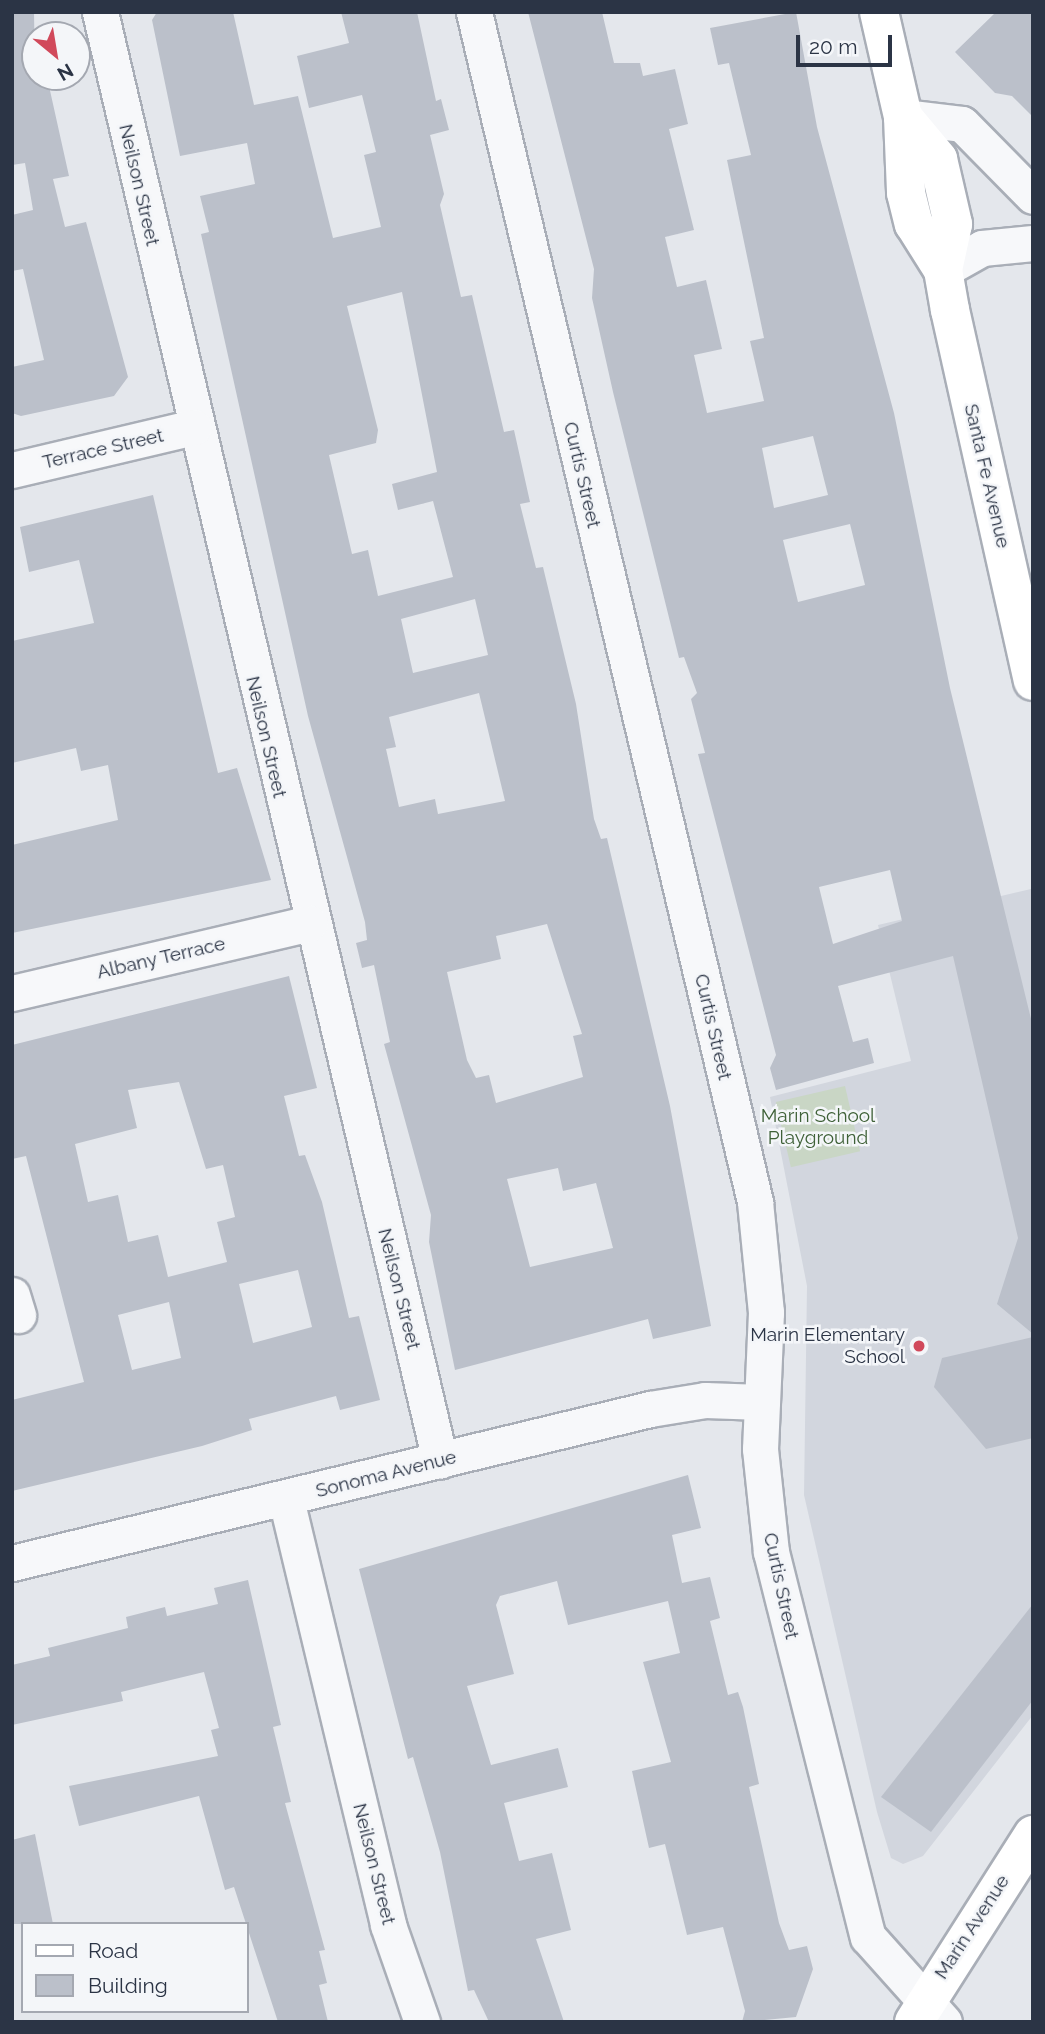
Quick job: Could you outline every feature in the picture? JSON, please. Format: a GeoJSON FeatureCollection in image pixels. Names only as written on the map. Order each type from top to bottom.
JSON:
{"type":"FeatureCollection","features":[{"type":"Feature","properties":{"kind":"street","name":"Neilson Street"},"geometry":{"type":"LineString","coordinates":[[100,12],[310,923],[440,1461]]}},
{"type":"Feature","properties":{"kind":"street","name":"Curtis Street"},"geometry":{"type":"LineString","coordinates":[[474,12],[755,1202],[766,1311],[762,1402],[771,1552],[858,1904],[874,1946],[928,2015]]}},
{"type":"Feature","properties":{"kind":"street","name":"Santa Fe Avenue"},"geometry":{"type":"LineString","coordinates":[[879,12],[903,117],[901,168],[914,224],[943,270],[1033,681]]}},
{"type":"Feature","properties":{"kind":"street"},"geometry":{"type":"LineString","coordinates":[[903,117],[962,124],[1033,196]]}},
{"type":"Feature","properties":{"kind":"street"},"geometry":{"type":"LineString","coordinates":[[943,270],[982,248],[1033,243]]}},
{"type":"Feature","properties":{"kind":"street","name":"Terrace Street"},"geometry":{"type":"LineString","coordinates":[[12,470],[194,428]]}},
{"type":"Feature","properties":{"kind":"street","name":"Albany Terrace"},"geometry":{"type":"LineString","coordinates":[[12,993],[310,923]]}},
{"type":"Feature","properties":{"kind":"street","name":"Sonoma Avenue"},"geometry":{"type":"LineString","coordinates":[[12,1563],[650,1409],[705,1400],[762,1402]]}},
{"type":"Feature","properties":{"kind":"street","name":"Neilson Street"},"geometry":{"type":"LineString","coordinates":[[286,1499],[388,1925],[422,2022]]}},
{"type":"Feature","properties":{"kind":"street","name":"Marin Avenue"},"geometry":{"type":"LineString","coordinates":[[928,2015],[1033,1835]]}},
{"type":"Feature","properties":{"kind":"shaded area","name":"Marin Elementary School"},"geometry":{"type":"Polygon","coordinates":[[[1031,889],[1033,1715],[923,1856],[903,1864],[891,1858],[877,1812],[804,1495],[807,1286],[770,1097],[911,1061],[878,925],[1031,889]]]}},
{"type":"Feature","properties":{"kind":"green space","name":"Marin School Playground"},"geometry":{"type":"Polygon","coordinates":[[[845,1086],[860,1151],[791,1167],[776,1102],[845,1086]]]}},
{"type":"Feature","properties":{"kind":"building"},"geometry":{"type":"Polygon","coordinates":[[[12,12],[34,12],[34,21],[21,21],[21,91],[50,91],[69,176],[53,179],[65,227],[86,222],[128,377],[114,396],[21,416],[12,413],[12,367],[44,360],[23,269],[12,271],[12,215],[33,210],[25,163],[12,165],[12,12]]]}},
{"type":"Feature","properties":{"kind":"building"},"geometry":{"type":"Polygon","coordinates":[[[157,12],[233,12],[254,105],[298,96],[333,238],[381,227],[364,155],[376,152],[362,95],[309,108],[297,56],[349,43],[341,12],[417,12],[436,101],[441,99],[449,130],[430,135],[444,194],[440,205],[461,297],[472,295],[504,432],[514,430],[530,502],[520,504],[536,568],[543,567],[576,704],[594,819],[601,839],[607,838],[670,1106],[711,1326],[653,1339],[648,1319],[455,1370],[429,1242],[431,1215],[384,1044],[390,1042],[374,965],[362,968],[356,943],[367,940],[365,922],[308,716],[201,234],[209,232],[200,196],[255,184],[247,143],[180,156],[152,20],[157,12]],[[402,292],[347,306],[378,430],[376,443],[329,455],[352,554],[368,550],[378,596],[453,577],[433,501],[398,510],[392,484],[437,472],[402,292]],[[475,599],[401,619],[413,673],[488,655],[475,599]],[[479,693],[389,717],[396,747],[386,749],[399,807],[435,799],[438,814],[505,801],[479,693]],[[547,924],[496,936],[501,959],[447,972],[467,1060],[476,1078],[489,1075],[496,1103],[583,1077],[573,1036],[582,1034],[547,924]],[[558,1168],[507,1179],[530,1267],[613,1248],[596,1183],[563,1191],[558,1168]]]}},
{"type":"Feature","properties":{"kind":"building"},"geometry":{"type":"Polygon","coordinates":[[[528,12],[602,12],[614,63],[640,63],[643,76],[675,69],[688,124],[669,129],[694,230],[665,237],[677,287],[706,280],[722,349],[694,355],[707,413],[764,401],[750,341],[764,338],[727,160],[751,155],[729,63],[718,65],[710,28],[796,12],[817,127],[894,413],[950,688],[1033,1027],[1033,1334],[997,1304],[1018,1238],[953,956],[838,986],[853,1042],[868,1038],[874,1063],[776,1090],[770,1068],[776,1055],[698,754],[705,753],[691,699],[697,693],[684,657],[679,658],[613,392],[592,298],[594,269],[528,12]],[[813,436],[762,448],[774,508],[828,495],[813,436]],[[850,524],[783,540],[798,602],[865,585],[850,524]],[[890,870],[819,887],[833,944],[902,921],[890,870]]]}},
{"type":"Feature","properties":{"kind":"building"},"geometry":{"type":"Polygon","coordinates":[[[996,12],[1033,12],[1033,117],[1012,96],[995,93],[955,52],[996,12]]]}},
{"type":"Feature","properties":{"kind":"building"},"geometry":{"type":"Polygon","coordinates":[[[153,495],[218,773],[237,768],[271,880],[12,933],[12,845],[118,820],[108,765],[81,771],[76,748],[12,763],[12,641],[94,623],[79,560],[29,572],[20,527],[153,495]]]}},
{"type":"Feature","properties":{"kind":"building"},"geometry":{"type":"Polygon","coordinates":[[[289,976],[317,1088],[284,1096],[299,1156],[305,1155],[322,1202],[349,1318],[359,1316],[380,1400],[340,1410],[336,1396],[249,1419],[252,1430],[202,1446],[12,1491],[12,1400],[84,1382],[26,1156],[12,1159],[12,1045],[289,976]],[[179,1082],[128,1090],[137,1128],[75,1144],[88,1202],[118,1195],[128,1242],[158,1235],[168,1277],[227,1262],[217,1222],[235,1217],[223,1165],[206,1169],[179,1082]],[[298,1270],[239,1284],[253,1343],[312,1327],[298,1270]],[[169,1302],[118,1315],[132,1370],[181,1358],[169,1302]]]}},
{"type":"Feature","properties":{"kind":"building"},"geometry":{"type":"Polygon","coordinates":[[[1033,1337],[1033,1438],[986,1449],[934,1387],[942,1358],[1033,1337]]]}},
{"type":"Feature","properties":{"kind":"building"},"geometry":{"type":"Polygon","coordinates":[[[688,1475],[701,1528],[672,1535],[682,1583],[710,1577],[720,1618],[710,1621],[728,1695],[738,1692],[743,1707],[759,1784],[749,1787],[779,1923],[789,1950],[807,1946],[813,1969],[796,2017],[742,2022],[745,2011],[723,1927],[687,1935],[665,1844],[649,1848],[632,1771],[671,1762],[643,1662],[680,1653],[668,1601],[568,1625],[557,1581],[500,1596],[496,1605],[514,1674],[467,1686],[491,1765],[558,1748],[568,1787],[504,1803],[519,1861],[552,1853],[571,1930],[536,1939],[564,2022],[489,2022],[474,1990],[468,1991],[440,1852],[413,1757],[408,1759],[359,1569],[688,1475]]]}},
{"type":"Feature","properties":{"kind":"building"},"geometry":{"type":"Polygon","coordinates":[[[248,1580],[281,1725],[273,1727],[291,1802],[285,1803],[325,1950],[319,1951],[327,1983],[319,1985],[328,2022],[278,2022],[248,1930],[248,1922],[245,1922],[234,1887],[225,1890],[199,1796],[79,1826],[69,1786],[218,1756],[211,1730],[219,1728],[204,1672],[121,1692],[123,1701],[12,1725],[12,1665],[50,1656],[48,1648],[128,1628],[126,1617],[165,1607],[167,1616],[218,1604],[214,1588],[248,1580]]]}},
{"type":"Feature","properties":{"kind":"building"},"geometry":{"type":"Polygon","coordinates":[[[1033,1604],[1033,1700],[931,1832],[881,1797],[1033,1604]]]}},
{"type":"Feature","properties":{"kind":"building"},"geometry":{"type":"Polygon","coordinates":[[[35,1834],[53,1922],[12,1924],[12,1840],[35,1834]]]}},
{"type":"Feature","properties":{"kind":"place","name":"Marin Elementary School"},"geometry":{"type":"Point","coordinates":[919,1346]}}]}
